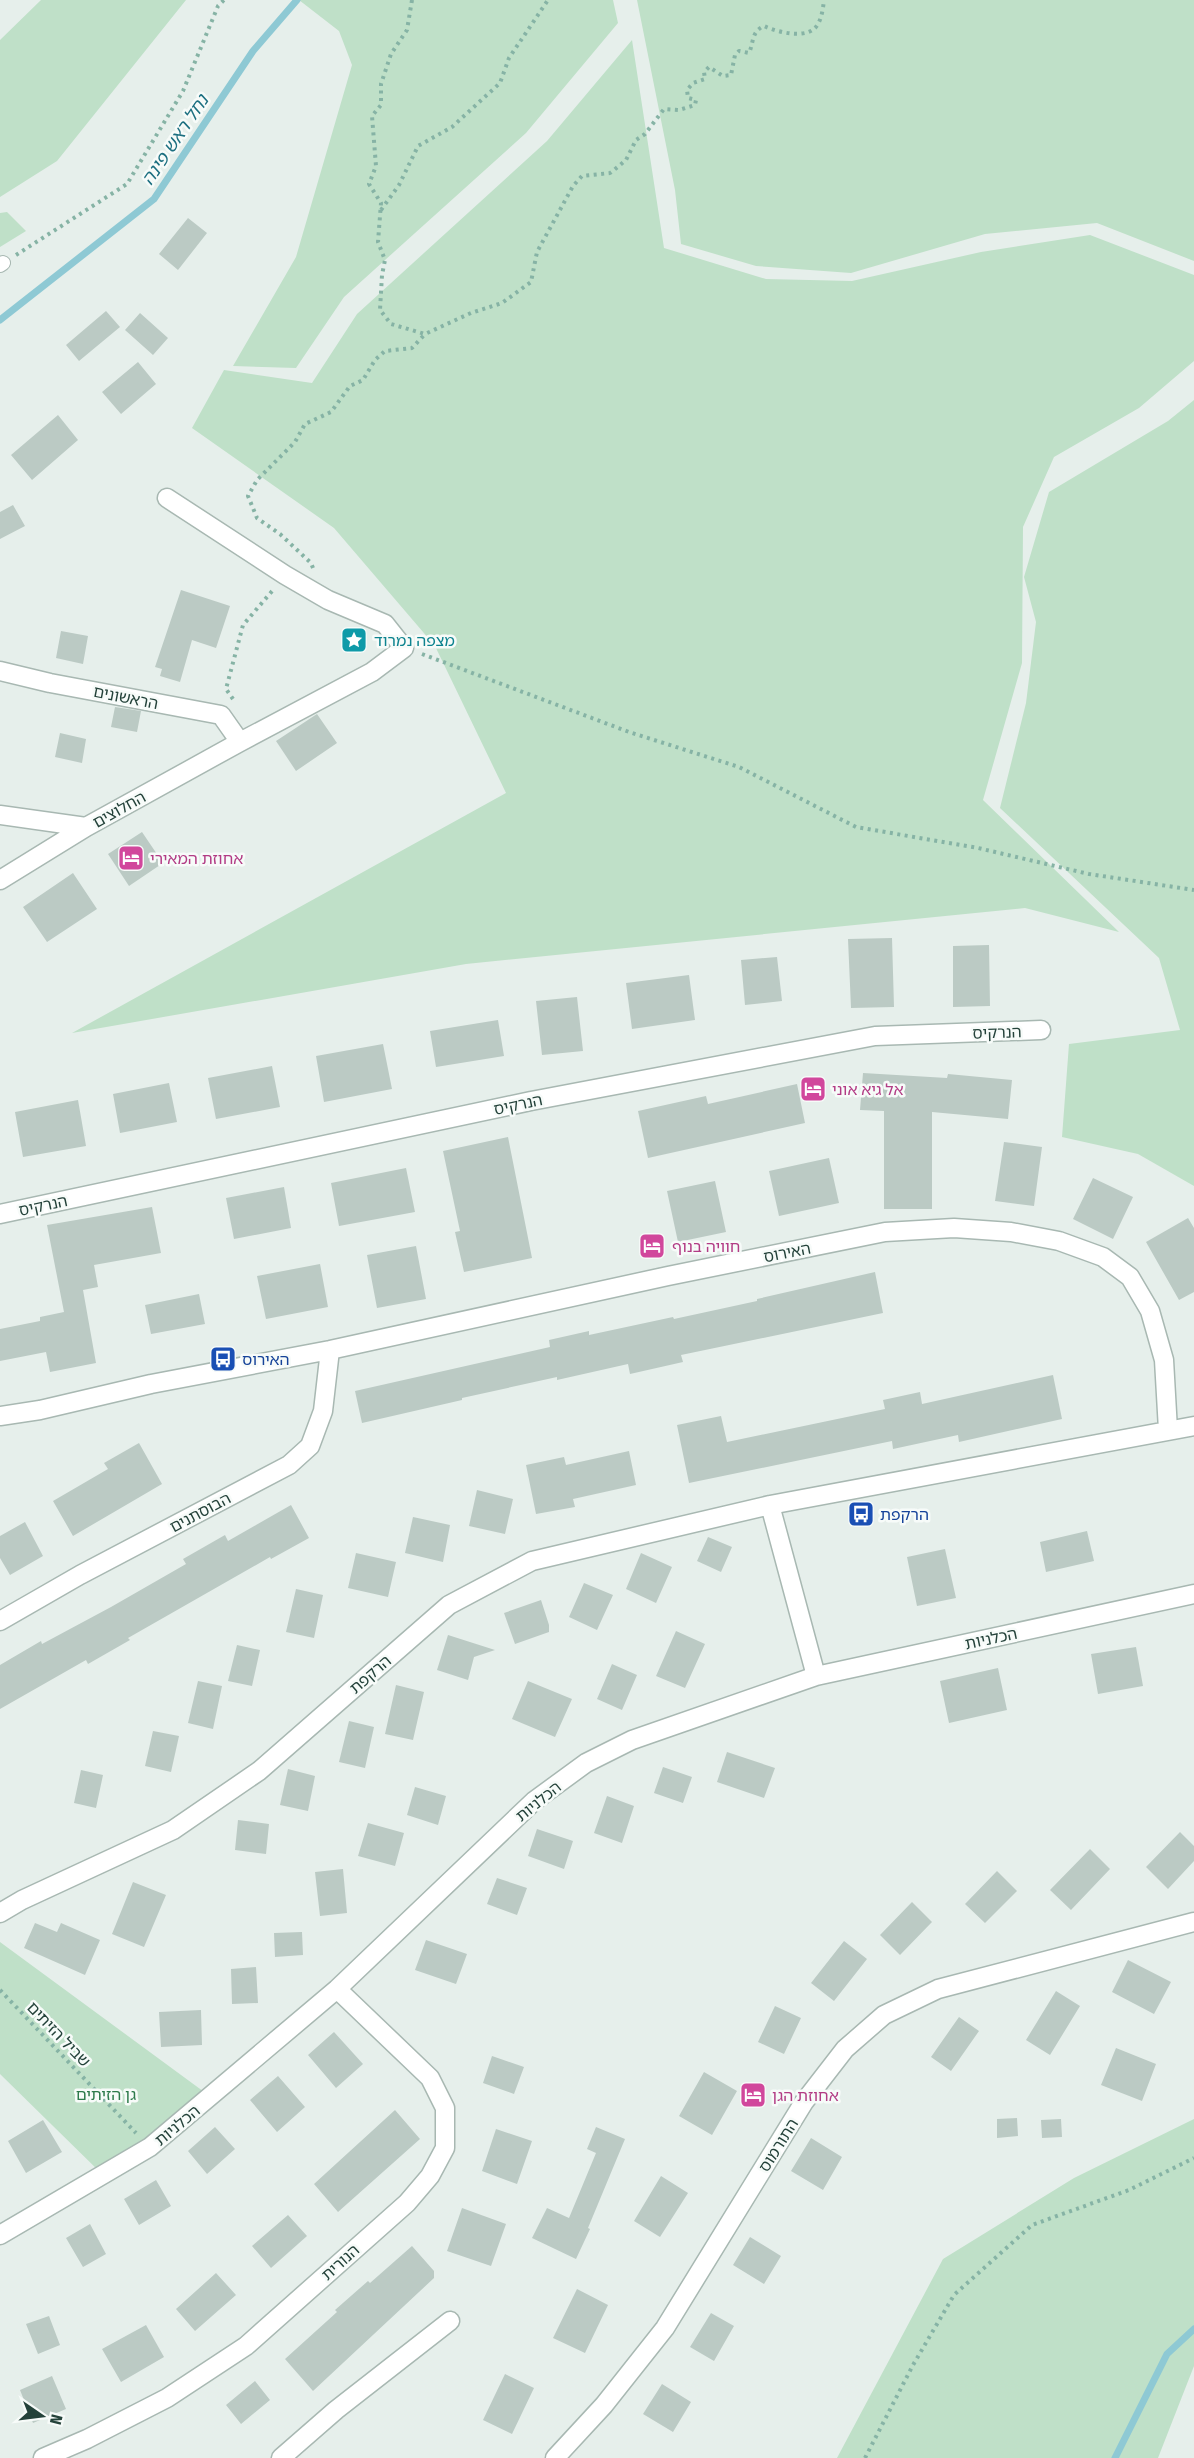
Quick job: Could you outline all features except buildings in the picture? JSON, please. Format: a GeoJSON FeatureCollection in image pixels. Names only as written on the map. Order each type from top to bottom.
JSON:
{"type":"FeatureCollection","features":[{"type":"Feature","properties":{"kind":"street"},"geometry":{"type":"LineString","coordinates":[[167,498],[285,575],[328,600],[385,624],[405,648]]}},
{"type":"Feature","properties":{"kind":"street","name":"החלוצים"},"geometry":{"type":"LineString","coordinates":[[0,880],[86,827],[372,672],[405,648]]}},
{"type":"Feature","properties":{"kind":"street","name":"הראשונים"},"geometry":{"type":"LineString","coordinates":[[0,671],[50,683],[221,715],[240,742]]}},
{"type":"Feature","properties":{"kind":"street"},"geometry":{"type":"LineString","coordinates":[[0,815],[86,827]]}},
{"type":"Feature","properties":{"kind":"street","name":"הנרקיס"},"geometry":{"type":"LineString","coordinates":[[0,1214],[531,1101],[875,1036],[1041,1030]]}},
{"type":"Feature","properties":{"kind":"street","name":"האירוס"},"geometry":{"type":"LineString","coordinates":[[0,1416],[40,1410],[151,1384],[330,1350],[668,1276],[885,1232],[954,1228],[1011,1232],[1059,1241],[1104,1257],[1130,1277],[1150,1311],[1164,1360],[1168,1430]]}},
{"type":"Feature","properties":{"kind":"street","name":"הבוסתנים"},"geometry":{"type":"LineString","coordinates":[[0,1621],[80,1575],[289,1465],[310,1446],[323,1411],[330,1350]]}},
{"type":"Feature","properties":{"kind":"street","name":"הרקפת"},"geometry":{"type":"LineString","coordinates":[[0,1913],[22,1900],[173,1830],[259,1771],[449,1605],[532,1561],[770,1505],[1194,1426]]}},
{"type":"Feature","properties":{"kind":"street"},"geometry":{"type":"LineString","coordinates":[[770,1505],[816,1676]]}},
{"type":"Feature","properties":{"kind":"street","name":"הכלניות"},"geometry":{"type":"LineString","coordinates":[[0,2235],[150,2147],[337,1989],[534,1801],[586,1763],[632,1740],[816,1676],[1194,1594]]}},
{"type":"Feature","properties":{"kind":"street","name":"התורמוס"},"geometry":{"type":"LineString","coordinates":[[555,2458],[604,2405],[665,2328],[804,2102],[845,2049],[884,2014],[938,1989],[1194,1922]]}},
{"type":"Feature","properties":{"kind":"street","name":"הנורית"},"geometry":{"type":"LineString","coordinates":[[43,2458],[87,2439],[167,2398],[246,2346],[407,2203],[430,2176],[445,2148],[445,2108],[430,2078],[337,1989]]}},
{"type":"Feature","properties":{"kind":"street"},"geometry":{"type":"LineString","coordinates":[[281,2458],[336,2410],[450,2321]]}},
{"type":"Feature","properties":{"kind":"path"},"geometry":{"type":"LineString","coordinates":[[1,264],[127,183],[183,91],[218,6],[224,0]]}},
{"type":"Feature","properties":{"kind":"path"},"geometry":{"type":"LineString","coordinates":[[412,0],[407,30],[391,54],[381,84],[381,105],[372,116],[376,166],[369,184],[381,203],[378,242],[385,260],[380,310],[390,324],[425,334]]}},
{"type":"Feature","properties":{"kind":"path"},"geometry":{"type":"LineString","coordinates":[[380,211],[399,185],[418,146],[452,127],[500,83],[509,58],[548,0]]}},
{"type":"Feature","properties":{"kind":"path"},"geometry":{"type":"LineString","coordinates":[[328,600],[311,563],[280,534],[257,518],[249,496],[257,480],[295,442],[304,424],[331,412],[350,386],[363,380],[375,360],[385,351],[412,348],[425,334],[471,313],[502,303],[531,282],[541,242],[573,186],[582,176],[610,173],[627,160],[636,140],[645,134],[664,109],[679,110],[695,105],[696,100],[688,98],[687,90],[693,83],[705,79],[704,72],[709,68],[723,76],[730,75],[735,55],[739,51],[749,53],[752,37],[757,29],[764,26],[783,33],[811,31],[818,26],[824,0]]}},
{"type":"Feature","properties":{"kind":"path"},"geometry":{"type":"LineString","coordinates":[[239,707],[226,689],[243,625],[285,575]]}},
{"type":"Feature","properties":{"kind":"path"},"geometry":{"type":"LineString","coordinates":[[405,648],[629,732],[740,767],[856,827],[978,848],[1089,874],[1194,890]]}},
{"type":"Feature","properties":{"kind":"path","name":"שביל הזיתים"},"geometry":{"type":"LineString","coordinates":[[0,1990],[150,2147]]}},
{"type":"Feature","properties":{"kind":"path"},"geometry":{"type":"LineString","coordinates":[[865,2458],[913,2365],[954,2295],[1032,2225],[1129,2190],[1194,2158]]}},
{"type":"Feature","properties":{"kind":"green space"},"geometry":{"type":"Polygon","coordinates":[[[41,0],[186,0],[57,161],[0,197],[0,40],[41,0]]]}},
{"type":"Feature","properties":{"kind":"green space"},"geometry":{"type":"Polygon","coordinates":[[[299,0],[613,0],[618,23],[526,133],[344,297],[296,368],[233,366],[296,257],[352,65],[339,31],[299,0]]]}},
{"type":"Feature","properties":{"kind":"green space"},"geometry":{"type":"Polygon","coordinates":[[[637,0],[1194,0],[1194,261],[1097,223],[985,234],[851,273],[756,266],[681,244],[675,190],[637,0]]]}},
{"type":"Feature","properties":{"kind":"green space"},"geometry":{"type":"Polygon","coordinates":[[[632,40],[664,248],[766,279],[852,281],[981,252],[1090,235],[1194,275],[1194,361],[1139,408],[1054,457],[1023,527],[1022,663],[983,800],[1119,932],[1025,908],[466,964],[72,1033],[506,793],[435,646],[334,528],[192,428],[224,370],[312,383],[357,314],[547,141],[632,40]]]}},
{"type":"Feature","properties":{"kind":"green space"},"geometry":{"type":"Polygon","coordinates":[[[7,212],[26,231],[0,247],[0,213],[7,212]]]}},
{"type":"Feature","properties":{"kind":"green space"},"geometry":{"type":"Polygon","coordinates":[[[1194,400],[1194,1186],[1138,1154],[1062,1137],[1069,1044],[1180,1030],[1159,958],[1000,808],[1026,703],[1036,622],[1024,577],[1049,492],[1168,421],[1194,400]]]}},
{"type":"Feature","properties":{"kind":"green space","name":"גן הזיתים"},"geometry":{"type":"Polygon","coordinates":[[[0,1942],[211,2097],[104,2176],[0,2074],[0,1942]]]}},
{"type":"Feature","properties":{"kind":"green space"},"geometry":{"type":"Polygon","coordinates":[[[1194,2119],[1194,2366],[1158,2458],[837,2458],[943,2259],[1074,2178],[1194,2119]]]}},
{"type":"Feature","properties":{"kind":"waterway","name":"נחל ראש פינה"},"geometry":{"type":"LineString","coordinates":[[0,320],[154,199],[253,51],[297,0]]}},
{"type":"Feature","properties":{"kind":"waterway"},"geometry":{"type":"LineString","coordinates":[[1115,2458],[1167,2354],[1194,2329]]}},
{"type":"Feature","properties":{"kind":"place","name":"מצפה נמרוד"},"geometry":{"type":"Point","coordinates":[354,640]}},
{"type":"Feature","properties":{"kind":"place","name":"אחוזת המאירי"},"geometry":{"type":"Point","coordinates":[131,858]}},
{"type":"Feature","properties":{"kind":"place","name":"אל גיא אוני"},"geometry":{"type":"Point","coordinates":[813,1089]}},
{"type":"Feature","properties":{"kind":"place","name":"חוויה בנוף"},"geometry":{"type":"Point","coordinates":[652,1246]}},
{"type":"Feature","properties":{"kind":"place","name":"האירוס"},"geometry":{"type":"Point","coordinates":[223,1359]}},
{"type":"Feature","properties":{"kind":"place","name":"הרקפת"},"geometry":{"type":"Point","coordinates":[861,1514]}},
{"type":"Feature","properties":{"kind":"place","name":"אחוזת הגן"},"geometry":{"type":"Point","coordinates":[753,2095]}}]}
